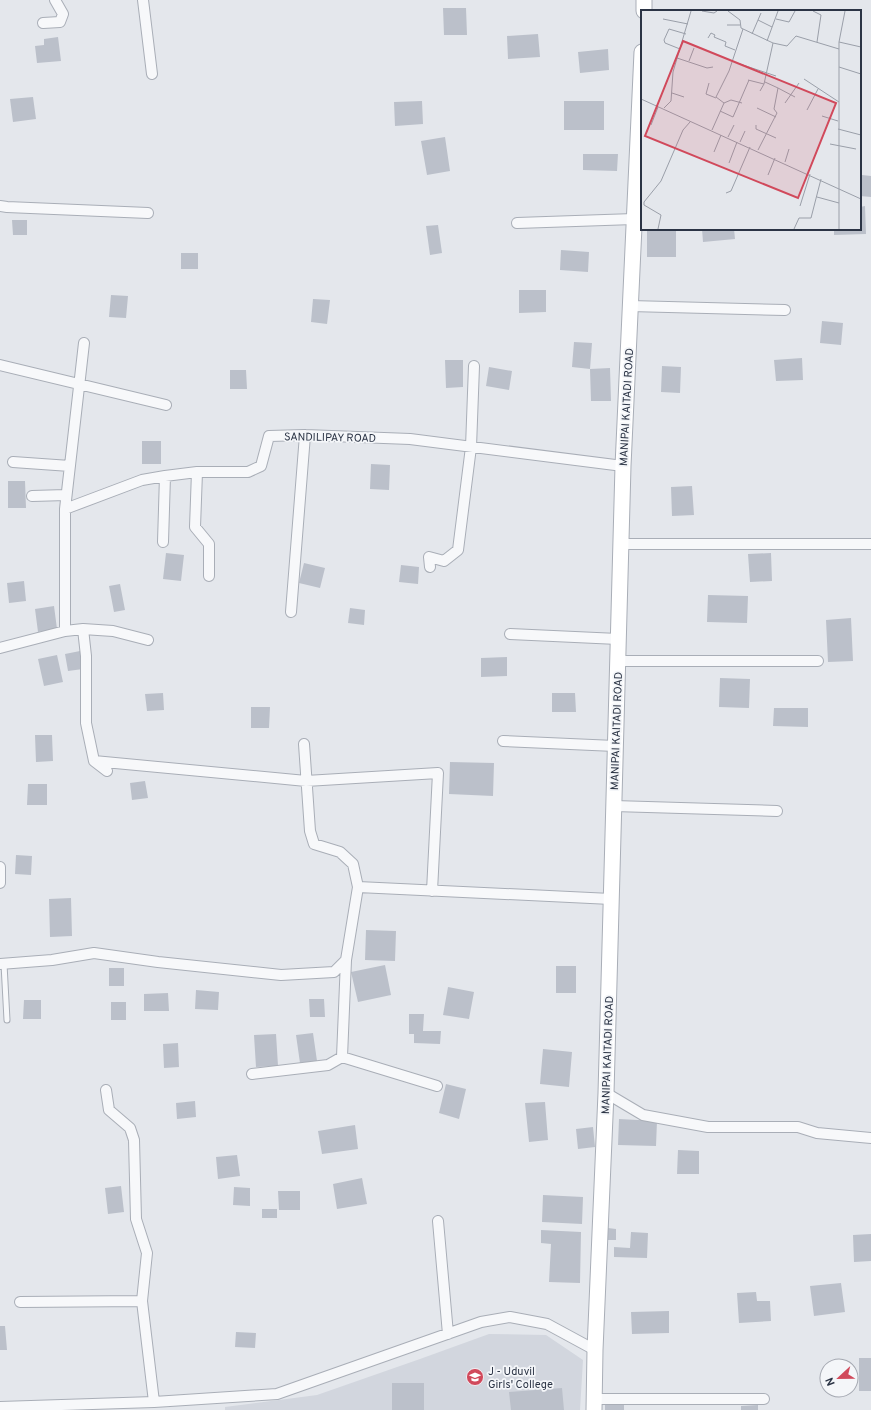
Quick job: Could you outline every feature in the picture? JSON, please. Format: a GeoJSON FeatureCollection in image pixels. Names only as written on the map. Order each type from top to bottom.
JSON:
{"type":"FeatureCollection","features":[{"type":"Feature","properties":{"kind":"main road","name":"MANIPAI KAITADI ROAD"},"geometry":{"type":"LineString","coordinates":[[594,1405],[594,1350],[606,1093],[623,466],[641,73]]}},
{"type":"Feature","properties":{"kind":"street"},"geometry":{"type":"LineString","coordinates":[[44,23],[60,22],[63,14],[55,0]]}},
{"type":"Feature","properties":{"kind":"street"},"geometry":{"type":"LineString","coordinates":[[143,0],[152,74]]}},
{"type":"Feature","properties":{"kind":"street"},"geometry":{"type":"LineString","coordinates":[[0,206],[148,213]]}},
{"type":"Feature","properties":{"kind":"street"},"geometry":{"type":"LineString","coordinates":[[516,223],[634,219]]}},
{"type":"Feature","properties":{"kind":"street"},"geometry":{"type":"LineString","coordinates":[[630,306],[785,310]]}},
{"type":"Feature","properties":{"kind":"street"},"geometry":{"type":"LineString","coordinates":[[65,631],[65,509],[84,343]]}},
{"type":"Feature","properties":{"kind":"street"},"geometry":{"type":"LineString","coordinates":[[0,365],[166,405]]}},
{"type":"Feature","properties":{"kind":"street"},"geometry":{"type":"LineString","coordinates":[[430,567],[429,557],[444,561],[458,550],[471,447],[474,366]]}},
{"type":"Feature","properties":{"kind":"street"},"geometry":{"type":"LineString","coordinates":[[291,612],[305,435]]}},
{"type":"Feature","properties":{"kind":"street","name":"SANDILIPAY ROAD"},"geometry":{"type":"LineString","coordinates":[[65,509],[142,480],[197,472],[248,472],[261,466],[269,436],[305,435],[410,439],[623,466]]}},
{"type":"Feature","properties":{"kind":"street"},"geometry":{"type":"LineString","coordinates":[[13,462],[70,466]]}},
{"type":"Feature","properties":{"kind":"street"},"geometry":{"type":"LineString","coordinates":[[197,472],[195,527],[209,544],[209,576]]}},
{"type":"Feature","properties":{"kind":"street"},"geometry":{"type":"LineString","coordinates":[[163,542],[164,476]]}},
{"type":"Feature","properties":{"kind":"street"},"geometry":{"type":"LineString","coordinates":[[32,496],[66,495]]}},
{"type":"Feature","properties":{"kind":"street"},"geometry":{"type":"LineString","coordinates":[[621,544],[871,544]]}},
{"type":"Feature","properties":{"kind":"street"},"geometry":{"type":"LineString","coordinates":[[83,629],[86,656],[86,723],[94,761],[107,771]]}},
{"type":"Feature","properties":{"kind":"street"},"geometry":{"type":"LineString","coordinates":[[0,648],[65,631],[83,629],[113,631],[148,640]]}},
{"type":"Feature","properties":{"kind":"street"},"geometry":{"type":"LineString","coordinates":[[510,634],[618,639]]}},
{"type":"Feature","properties":{"kind":"street"},"geometry":{"type":"LineString","coordinates":[[618,661],[818,661]]}},
{"type":"Feature","properties":{"kind":"street"},"geometry":{"type":"LineString","coordinates":[[503,741],[615,746]]}},
{"type":"Feature","properties":{"kind":"street"},"geometry":{"type":"LineString","coordinates":[[304,744],[310,831],[314,844],[340,852],[353,864],[358,887],[346,960],[342,1057]]}},
{"type":"Feature","properties":{"kind":"street"},"geometry":{"type":"LineString","coordinates":[[94,761],[306,781],[438,773],[432,891]]}},
{"type":"Feature","properties":{"kind":"street"},"geometry":{"type":"LineString","coordinates":[[614,806],[777,811]]}},
{"type":"Feature","properties":{"kind":"street"},"geometry":{"type":"LineString","coordinates":[[0,867],[0,884]]}},
{"type":"Feature","properties":{"kind":"street"},"geometry":{"type":"LineString","coordinates":[[358,887],[611,899]]}},
{"type":"Feature","properties":{"kind":"street"},"geometry":{"type":"LineString","coordinates":[[2,964],[52,960],[94,953],[158,962],[281,975],[334,972],[346,960]]}},
{"type":"Feature","properties":{"kind":"street"},"geometry":{"type":"LineString","coordinates":[[252,1074],[328,1065],[342,1057],[437,1086]]}},
{"type":"Feature","properties":{"kind":"street"},"geometry":{"type":"LineString","coordinates":[[106,1090],[109,1110],[130,1128],[134,1140],[136,1219],[147,1253],[142,1301],[154,1402]]}},
{"type":"Feature","properties":{"kind":"street"},"geometry":{"type":"LineString","coordinates":[[606,1093],[643,1115],[708,1127],[798,1127],[817,1133],[871,1138]]}},
{"type":"Feature","properties":{"kind":"street"},"geometry":{"type":"LineString","coordinates":[[438,1221],[448,1334]]}},
{"type":"Feature","properties":{"kind":"street"},"geometry":{"type":"LineString","coordinates":[[20,1302],[142,1301]]}},
{"type":"Feature","properties":{"kind":"street"},"geometry":{"type":"LineString","coordinates":[[0,1407],[74,1407],[277,1394],[481,1322],[510,1317],[547,1324],[594,1350]]}},
{"type":"Feature","properties":{"kind":"street"},"geometry":{"type":"LineString","coordinates":[[594,1405],[764,1399]]}},
{"type":"Feature","properties":{"kind":"lane"},"geometry":{"type":"LineString","coordinates":[[2,964],[7,1020]]}},
{"type":"Feature","properties":{"kind":"shaded area","name":"J - Uduvil Girls' College"},"geometry":{"type":"Polygon","coordinates":[[[489,1334],[546,1335],[583,1360],[580,1410],[225,1410],[225,1407],[317,1395],[489,1334]]]}},
{"type":"Feature","properties":{"kind":"building"},"geometry":{"type":"Polygon","coordinates":[[[443,8],[466,8],[467,35],[444,35],[443,8]]]}},
{"type":"Feature","properties":{"kind":"building"},"geometry":{"type":"Polygon","coordinates":[[[538,34],[540,57],[508,59],[507,36],[538,34]]]}},
{"type":"Feature","properties":{"kind":"building"},"geometry":{"type":"Polygon","coordinates":[[[58,37],[61,61],[37,63],[35,46],[44,45],[44,39],[58,37]]]}},
{"type":"Feature","properties":{"kind":"building"},"geometry":{"type":"Polygon","coordinates":[[[608,49],[609,70],[580,73],[578,52],[608,49]]]}},
{"type":"Feature","properties":{"kind":"building"},"geometry":{"type":"Polygon","coordinates":[[[33,97],[36,119],[13,122],[10,99],[33,97]]]}},
{"type":"Feature","properties":{"kind":"building"},"geometry":{"type":"Polygon","coordinates":[[[422,101],[423,124],[395,126],[394,102],[422,101]]]}},
{"type":"Feature","properties":{"kind":"building"},"geometry":{"type":"Polygon","coordinates":[[[564,101],[604,101],[604,130],[564,130],[564,101]]]}},
{"type":"Feature","properties":{"kind":"building"},"geometry":{"type":"Polygon","coordinates":[[[445,137],[450,171],[427,175],[421,141],[445,137]]]}},
{"type":"Feature","properties":{"kind":"building"},"geometry":{"type":"Polygon","coordinates":[[[583,154],[618,154],[617,171],[583,170],[583,154]]]}},
{"type":"Feature","properties":{"kind":"building"},"geometry":{"type":"Polygon","coordinates":[[[862,175],[871,176],[871,197],[861,196],[862,175]]]}},
{"type":"Feature","properties":{"kind":"building"},"geometry":{"type":"Polygon","coordinates":[[[865,206],[866,234],[834,235],[834,230],[861,230],[861,207],[865,206]]]}},
{"type":"Feature","properties":{"kind":"building"},"geometry":{"type":"Polygon","coordinates":[[[12,220],[27,220],[27,235],[13,235],[12,220]]]}},
{"type":"Feature","properties":{"kind":"building"},"geometry":{"type":"Polygon","coordinates":[[[438,225],[442,253],[430,255],[426,226],[438,225]]]}},
{"type":"Feature","properties":{"kind":"building"},"geometry":{"type":"Polygon","coordinates":[[[647,230],[676,230],[676,257],[647,257],[647,230]]]}},
{"type":"Feature","properties":{"kind":"building"},"geometry":{"type":"Polygon","coordinates":[[[702,230],[734,230],[735,239],[703,242],[702,230]]]}},
{"type":"Feature","properties":{"kind":"building"},"geometry":{"type":"Polygon","coordinates":[[[561,250],[589,252],[588,272],[560,270],[561,250]]]}},
{"type":"Feature","properties":{"kind":"building"},"geometry":{"type":"Polygon","coordinates":[[[181,253],[198,253],[198,269],[181,269],[181,253]]]}},
{"type":"Feature","properties":{"kind":"building"},"geometry":{"type":"Polygon","coordinates":[[[519,290],[546,290],[546,312],[519,313],[519,290]]]}},
{"type":"Feature","properties":{"kind":"building"},"geometry":{"type":"Polygon","coordinates":[[[111,295],[128,296],[126,318],[109,317],[111,295]]]}},
{"type":"Feature","properties":{"kind":"building"},"geometry":{"type":"Polygon","coordinates":[[[313,299],[330,300],[327,324],[311,322],[313,299]]]}},
{"type":"Feature","properties":{"kind":"building"},"geometry":{"type":"Polygon","coordinates":[[[822,321],[843,323],[841,345],[820,343],[822,321]]]}},
{"type":"Feature","properties":{"kind":"building"},"geometry":{"type":"Polygon","coordinates":[[[574,342],[592,343],[590,369],[572,367],[574,342]]]}},
{"type":"Feature","properties":{"kind":"building"},"geometry":{"type":"Polygon","coordinates":[[[802,358],[803,380],[776,381],[774,360],[802,358]]]}},
{"type":"Feature","properties":{"kind":"building"},"geometry":{"type":"Polygon","coordinates":[[[445,360],[463,360],[463,387],[446,388],[445,360]]]}},
{"type":"Feature","properties":{"kind":"building"},"geometry":{"type":"Polygon","coordinates":[[[662,366],[681,367],[680,393],[661,392],[662,366]]]}},
{"type":"Feature","properties":{"kind":"building"},"geometry":{"type":"Polygon","coordinates":[[[489,367],[512,371],[509,390],[486,386],[489,367]]]}},
{"type":"Feature","properties":{"kind":"building"},"geometry":{"type":"Polygon","coordinates":[[[610,368],[611,401],[591,401],[590,369],[610,368]]]}},
{"type":"Feature","properties":{"kind":"building"},"geometry":{"type":"Polygon","coordinates":[[[230,370],[246,370],[247,389],[230,389],[230,370]]]}},
{"type":"Feature","properties":{"kind":"building"},"geometry":{"type":"Polygon","coordinates":[[[142,441],[161,441],[161,464],[142,464],[142,441]]]}},
{"type":"Feature","properties":{"kind":"building"},"geometry":{"type":"Polygon","coordinates":[[[371,464],[390,465],[389,490],[370,489],[371,464]]]}},
{"type":"Feature","properties":{"kind":"building"},"geometry":{"type":"Polygon","coordinates":[[[8,481],[25,481],[26,508],[8,508],[8,481]]]}},
{"type":"Feature","properties":{"kind":"building"},"geometry":{"type":"Polygon","coordinates":[[[692,486],[694,515],[672,516],[671,487],[692,486]]]}},
{"type":"Feature","properties":{"kind":"building"},"geometry":{"type":"Polygon","coordinates":[[[166,553],[184,555],[181,581],[163,579],[166,553]]]}},
{"type":"Feature","properties":{"kind":"building"},"geometry":{"type":"Polygon","coordinates":[[[771,553],[772,581],[750,582],[748,554],[771,553]]]}},
{"type":"Feature","properties":{"kind":"building"},"geometry":{"type":"Polygon","coordinates":[[[304,563],[325,568],[320,588],[299,583],[304,563]]]}},
{"type":"Feature","properties":{"kind":"building"},"geometry":{"type":"Polygon","coordinates":[[[401,565],[419,567],[418,584],[399,582],[401,565]]]}},
{"type":"Feature","properties":{"kind":"building"},"geometry":{"type":"Polygon","coordinates":[[[24,581],[26,601],[9,603],[7,583],[24,581]]]}},
{"type":"Feature","properties":{"kind":"building"},"geometry":{"type":"Polygon","coordinates":[[[120,584],[125,610],[114,612],[109,586],[120,584]]]}},
{"type":"Feature","properties":{"kind":"building"},"geometry":{"type":"Polygon","coordinates":[[[708,595],[748,596],[747,623],[707,622],[708,595]]]}},
{"type":"Feature","properties":{"kind":"building"},"geometry":{"type":"Polygon","coordinates":[[[54,606],[57,629],[38,632],[35,609],[54,606]]]}},
{"type":"Feature","properties":{"kind":"building"},"geometry":{"type":"Polygon","coordinates":[[[350,608],[365,610],[364,625],[348,623],[350,608]]]}},
{"type":"Feature","properties":{"kind":"building"},"geometry":{"type":"Polygon","coordinates":[[[851,618],[853,661],[828,662],[826,620],[851,618]]]}},
{"type":"Feature","properties":{"kind":"building"},"geometry":{"type":"Polygon","coordinates":[[[80,651],[83,669],[68,671],[65,654],[80,651]]]}},
{"type":"Feature","properties":{"kind":"building"},"geometry":{"type":"Polygon","coordinates":[[[57,655],[63,682],[44,686],[38,659],[57,655]]]}},
{"type":"Feature","properties":{"kind":"building"},"geometry":{"type":"Polygon","coordinates":[[[507,657],[507,676],[481,677],[481,658],[507,657]]]}},
{"type":"Feature","properties":{"kind":"building"},"geometry":{"type":"Polygon","coordinates":[[[720,678],[750,679],[749,708],[719,707],[720,678]]]}},
{"type":"Feature","properties":{"kind":"building"},"geometry":{"type":"Polygon","coordinates":[[[163,693],[164,710],[147,711],[145,694],[163,693]]]}},
{"type":"Feature","properties":{"kind":"building"},"geometry":{"type":"Polygon","coordinates":[[[552,693],[575,693],[576,712],[552,712],[552,693]]]}},
{"type":"Feature","properties":{"kind":"building"},"geometry":{"type":"Polygon","coordinates":[[[251,707],[270,707],[269,728],[251,728],[251,707]]]}},
{"type":"Feature","properties":{"kind":"building"},"geometry":{"type":"Polygon","coordinates":[[[774,708],[808,708],[808,727],[773,726],[774,708]]]}},
{"type":"Feature","properties":{"kind":"building"},"geometry":{"type":"Polygon","coordinates":[[[35,735],[52,735],[53,761],[36,762],[35,735]]]}},
{"type":"Feature","properties":{"kind":"building"},"geometry":{"type":"Polygon","coordinates":[[[450,762],[494,763],[493,796],[449,794],[450,762]]]}},
{"type":"Feature","properties":{"kind":"building"},"geometry":{"type":"Polygon","coordinates":[[[145,781],[148,798],[132,800],[130,783],[145,781]]]}},
{"type":"Feature","properties":{"kind":"building"},"geometry":{"type":"Polygon","coordinates":[[[28,784],[47,784],[47,805],[27,805],[28,784]]]}},
{"type":"Feature","properties":{"kind":"building"},"geometry":{"type":"Polygon","coordinates":[[[16,855],[32,856],[31,875],[15,874],[16,855]]]}},
{"type":"Feature","properties":{"kind":"building"},"geometry":{"type":"Polygon","coordinates":[[[71,898],[72,936],[50,937],[49,899],[71,898]]]}},
{"type":"Feature","properties":{"kind":"building"},"geometry":{"type":"Polygon","coordinates":[[[366,930],[396,931],[395,961],[365,960],[366,930]]]}},
{"type":"Feature","properties":{"kind":"building"},"geometry":{"type":"Polygon","coordinates":[[[385,965],[391,995],[358,1002],[351,972],[385,965]]]}},
{"type":"Feature","properties":{"kind":"building"},"geometry":{"type":"Polygon","coordinates":[[[556,966],[576,966],[576,993],[556,993],[556,966]]]}},
{"type":"Feature","properties":{"kind":"building"},"geometry":{"type":"Polygon","coordinates":[[[109,968],[124,968],[124,986],[109,986],[109,968]]]}},
{"type":"Feature","properties":{"kind":"building"},"geometry":{"type":"Polygon","coordinates":[[[448,987],[474,992],[469,1019],[443,1015],[448,987]]]}},
{"type":"Feature","properties":{"kind":"building"},"geometry":{"type":"Polygon","coordinates":[[[196,990],[219,992],[218,1010],[195,1009],[196,990]]]}},
{"type":"Feature","properties":{"kind":"building"},"geometry":{"type":"Polygon","coordinates":[[[168,993],[169,1011],[144,1011],[144,994],[168,993]]]}},
{"type":"Feature","properties":{"kind":"building"},"geometry":{"type":"Polygon","coordinates":[[[309,999],[324,999],[325,1017],[310,1017],[309,999]]]}},
{"type":"Feature","properties":{"kind":"building"},"geometry":{"type":"Polygon","coordinates":[[[24,1000],[41,1000],[41,1019],[23,1019],[24,1000]]]}},
{"type":"Feature","properties":{"kind":"building"},"geometry":{"type":"Polygon","coordinates":[[[111,1002],[126,1002],[126,1020],[111,1020],[111,1002]]]}},
{"type":"Feature","properties":{"kind":"building"},"geometry":{"type":"Polygon","coordinates":[[[409,1014],[424,1014],[423,1031],[441,1031],[440,1044],[414,1043],[414,1034],[409,1034],[409,1014]]]}},
{"type":"Feature","properties":{"kind":"building"},"geometry":{"type":"Polygon","coordinates":[[[313,1033],[317,1061],[300,1063],[296,1035],[313,1033]]]}},
{"type":"Feature","properties":{"kind":"building"},"geometry":{"type":"Polygon","coordinates":[[[276,1034],[278,1066],[256,1067],[254,1035],[276,1034]]]}},
{"type":"Feature","properties":{"kind":"building"},"geometry":{"type":"Polygon","coordinates":[[[178,1043],[179,1067],[164,1068],[163,1044],[178,1043]]]}},
{"type":"Feature","properties":{"kind":"building"},"geometry":{"type":"Polygon","coordinates":[[[543,1049],[572,1052],[569,1087],[540,1084],[543,1049]]]}},
{"type":"Feature","properties":{"kind":"building"},"geometry":{"type":"Polygon","coordinates":[[[446,1084],[466,1089],[459,1119],[439,1113],[446,1084]]]}},
{"type":"Feature","properties":{"kind":"building"},"geometry":{"type":"Polygon","coordinates":[[[195,1101],[196,1117],[177,1119],[176,1103],[195,1101]]]}},
{"type":"Feature","properties":{"kind":"building"},"geometry":{"type":"Polygon","coordinates":[[[545,1102],[548,1140],[529,1142],[525,1103],[545,1102]]]}},
{"type":"Feature","properties":{"kind":"building"},"geometry":{"type":"Polygon","coordinates":[[[619,1119],[657,1121],[656,1146],[618,1145],[619,1119]]]}},
{"type":"Feature","properties":{"kind":"building"},"geometry":{"type":"Polygon","coordinates":[[[355,1125],[358,1149],[322,1154],[318,1131],[355,1125]]]}},
{"type":"Feature","properties":{"kind":"building"},"geometry":{"type":"Polygon","coordinates":[[[593,1127],[595,1147],[578,1149],[576,1129],[593,1127]]]}},
{"type":"Feature","properties":{"kind":"building"},"geometry":{"type":"Polygon","coordinates":[[[678,1150],[699,1151],[699,1174],[677,1174],[678,1150]]]}},
{"type":"Feature","properties":{"kind":"building"},"geometry":{"type":"Polygon","coordinates":[[[237,1155],[240,1176],[218,1179],[216,1157],[237,1155]]]}},
{"type":"Feature","properties":{"kind":"building"},"geometry":{"type":"Polygon","coordinates":[[[362,1178],[367,1204],[337,1209],[333,1184],[362,1178]]]}},
{"type":"Feature","properties":{"kind":"building"},"geometry":{"type":"Polygon","coordinates":[[[121,1186],[124,1212],[108,1214],[105,1188],[121,1186]]]}},
{"type":"Feature","properties":{"kind":"building"},"geometry":{"type":"Polygon","coordinates":[[[234,1187],[250,1188],[250,1206],[233,1205],[234,1187]]]}},
{"type":"Feature","properties":{"kind":"building"},"geometry":{"type":"Polygon","coordinates":[[[278,1191],[300,1191],[300,1210],[279,1210],[278,1191]]]}},
{"type":"Feature","properties":{"kind":"building"},"geometry":{"type":"Polygon","coordinates":[[[543,1195],[583,1197],[582,1224],[542,1222],[543,1195]]]}},
{"type":"Feature","properties":{"kind":"building"},"geometry":{"type":"Polygon","coordinates":[[[262,1209],[277,1209],[277,1218],[262,1218],[262,1209]]]}},
{"type":"Feature","properties":{"kind":"building"},"geometry":{"type":"Polygon","coordinates":[[[608,1228],[616,1229],[616,1240],[608,1240],[608,1228]]]}},
{"type":"Feature","properties":{"kind":"building"},"geometry":{"type":"Polygon","coordinates":[[[541,1230],[581,1232],[580,1283],[549,1282],[551,1244],[541,1243],[541,1230]]]}},
{"type":"Feature","properties":{"kind":"building"},"geometry":{"type":"Polygon","coordinates":[[[631,1232],[648,1233],[647,1258],[614,1257],[614,1247],[630,1248],[631,1232]]]}},
{"type":"Feature","properties":{"kind":"building"},"geometry":{"type":"Polygon","coordinates":[[[871,1234],[871,1261],[854,1262],[853,1235],[871,1234]]]}},
{"type":"Feature","properties":{"kind":"building"},"geometry":{"type":"Polygon","coordinates":[[[841,1283],[845,1312],[814,1316],[810,1286],[841,1283]]]}},
{"type":"Feature","properties":{"kind":"building"},"geometry":{"type":"Polygon","coordinates":[[[756,1292],[757,1301],[770,1301],[771,1321],[739,1323],[737,1293],[756,1292]]]}},
{"type":"Feature","properties":{"kind":"building"},"geometry":{"type":"Polygon","coordinates":[[[669,1311],[669,1333],[632,1334],[631,1312],[669,1311]]]}},
{"type":"Feature","properties":{"kind":"building"},"geometry":{"type":"Polygon","coordinates":[[[0,1326],[5,1326],[7,1350],[0,1350],[0,1326]]]}},
{"type":"Feature","properties":{"kind":"building"},"geometry":{"type":"Polygon","coordinates":[[[236,1332],[256,1333],[255,1348],[235,1347],[236,1332]]]}},
{"type":"Feature","properties":{"kind":"building"},"geometry":{"type":"Polygon","coordinates":[[[859,1358],[871,1358],[871,1391],[859,1391],[859,1358]]]}},
{"type":"Feature","properties":{"kind":"building"},"geometry":{"type":"Polygon","coordinates":[[[392,1383],[424,1383],[424,1410],[392,1410],[392,1383]]]}},
{"type":"Feature","properties":{"kind":"building"},"geometry":{"type":"Polygon","coordinates":[[[562,1388],[564,1410],[511,1410],[509,1392],[562,1388]]]}},
{"type":"Feature","properties":{"kind":"building"},"geometry":{"type":"Polygon","coordinates":[[[624,1403],[624,1410],[605,1410],[605,1404],[624,1403]]]}},
{"type":"Feature","properties":{"kind":"building"},"geometry":{"type":"Polygon","coordinates":[[[758,1405],[758,1410],[741,1410],[741,1406],[758,1405]]]}},
{"type":"Feature","properties":{"kind":"place","name":"J - Uduvil Girls' College"},"geometry":{"type":"Point","coordinates":[475,1377]}}]}
